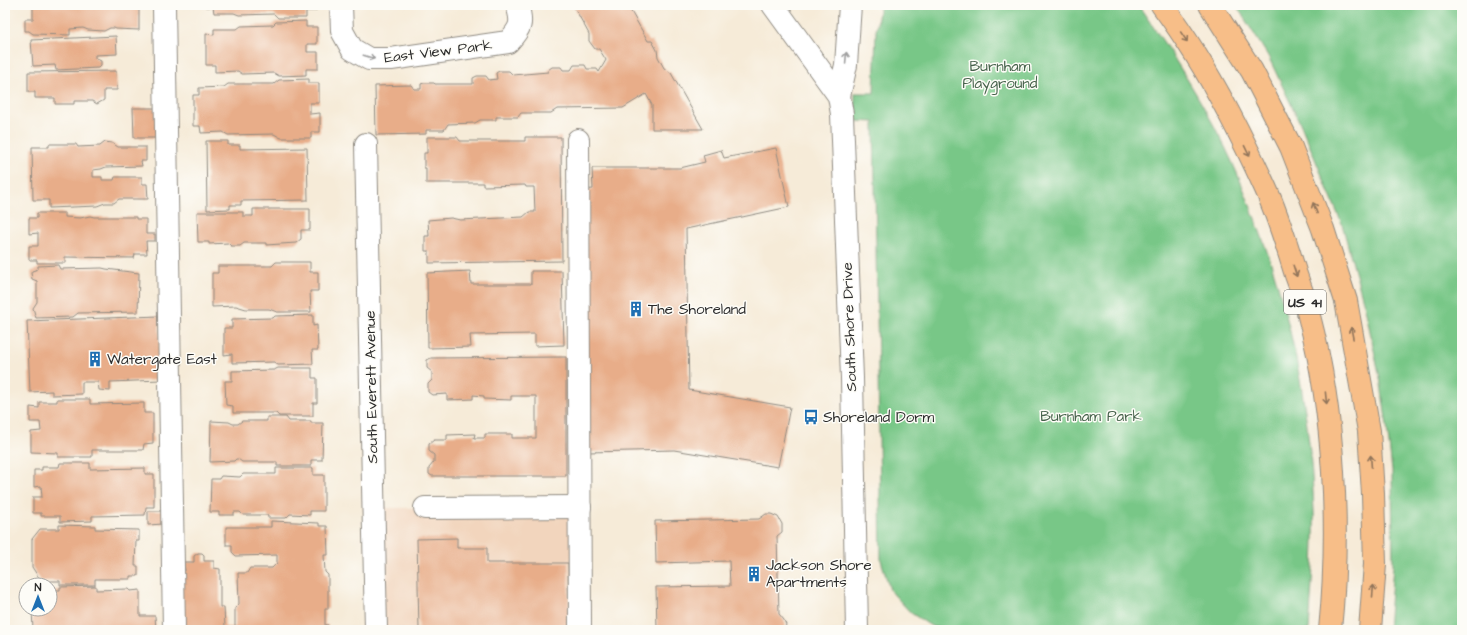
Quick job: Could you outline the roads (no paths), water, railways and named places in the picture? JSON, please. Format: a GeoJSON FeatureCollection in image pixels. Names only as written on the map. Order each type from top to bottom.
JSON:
{"type":"FeatureCollection","features":[{"type":"Feature","properties":{"kind":"highway","name":"US 41"},"geometry":{"type":"LineString","coordinates":[[1162,5],[1194,51],[1226,108],[1266,189],[1309,316],[1325,389],[1333,478],[1335,541],[1330,630]]}},
{"type":"Feature","properties":{"kind":"highway","name":"US 41"},"geometry":{"type":"LineString","coordinates":[[1210,5],[1252,71],[1291,147],[1323,229],[1346,301],[1369,431],[1375,564],[1370,630]]}},
{"type":"Feature","properties":{"kind":"street"},"geometry":{"type":"LineString","coordinates":[[164,5],[174,630]]}},
{"type":"Feature","properties":{"kind":"street","name":"East View Park"},"geometry":{"type":"LineString","coordinates":[[341,5],[342,31],[352,49],[369,58],[392,59],[508,42],[519,30],[521,17],[517,5]]}},
{"type":"Feature","properties":{"kind":"street","name":"South Shore Drive"},"geometry":{"type":"LineString","coordinates":[[850,5],[846,65],[839,96],[842,114],[844,147],[852,378],[857,630]]}},
{"type":"Feature","properties":{"kind":"street","name":"South Shore Drive"},"geometry":{"type":"LineString","coordinates":[[777,6],[839,96]]}},
{"type":"Feature","properties":{"kind":"street"},"geometry":{"type":"LineString","coordinates":[[578,140],[580,630]]}},
{"type":"Feature","properties":{"kind":"street","name":"South Everett Avenue"},"geometry":{"type":"LineString","coordinates":[[366,144],[376,630]]}},
{"type":"Feature","properties":{"kind":"street"},"geometry":{"type":"LineString","coordinates":[[425,508],[580,506]]}},
{"type":"Feature","properties":{"kind":"place","name":"The Shoreland"},"geometry":{"type":"Point","coordinates":[636,309]}},
{"type":"Feature","properties":{"kind":"place","name":"Watergate East"},"geometry":{"type":"Point","coordinates":[95,359]}},
{"type":"Feature","properties":{"kind":"place","name":"Shoreland Dorm"},"geometry":{"type":"Point","coordinates":[811,417]}},
{"type":"Feature","properties":{"kind":"place","name":"Jackson Shore Apartments"},"geometry":{"type":"Point","coordinates":[754,574]}},
{"type":"Feature","properties":{"kind":"park label","name":"Burnham Playground"},"geometry":{"type":"Point","coordinates":[1000,74]}},
{"type":"Feature","properties":{"kind":"park label","name":"Burnham Park"},"geometry":{"type":"Point","coordinates":[1091,416]}}]}
